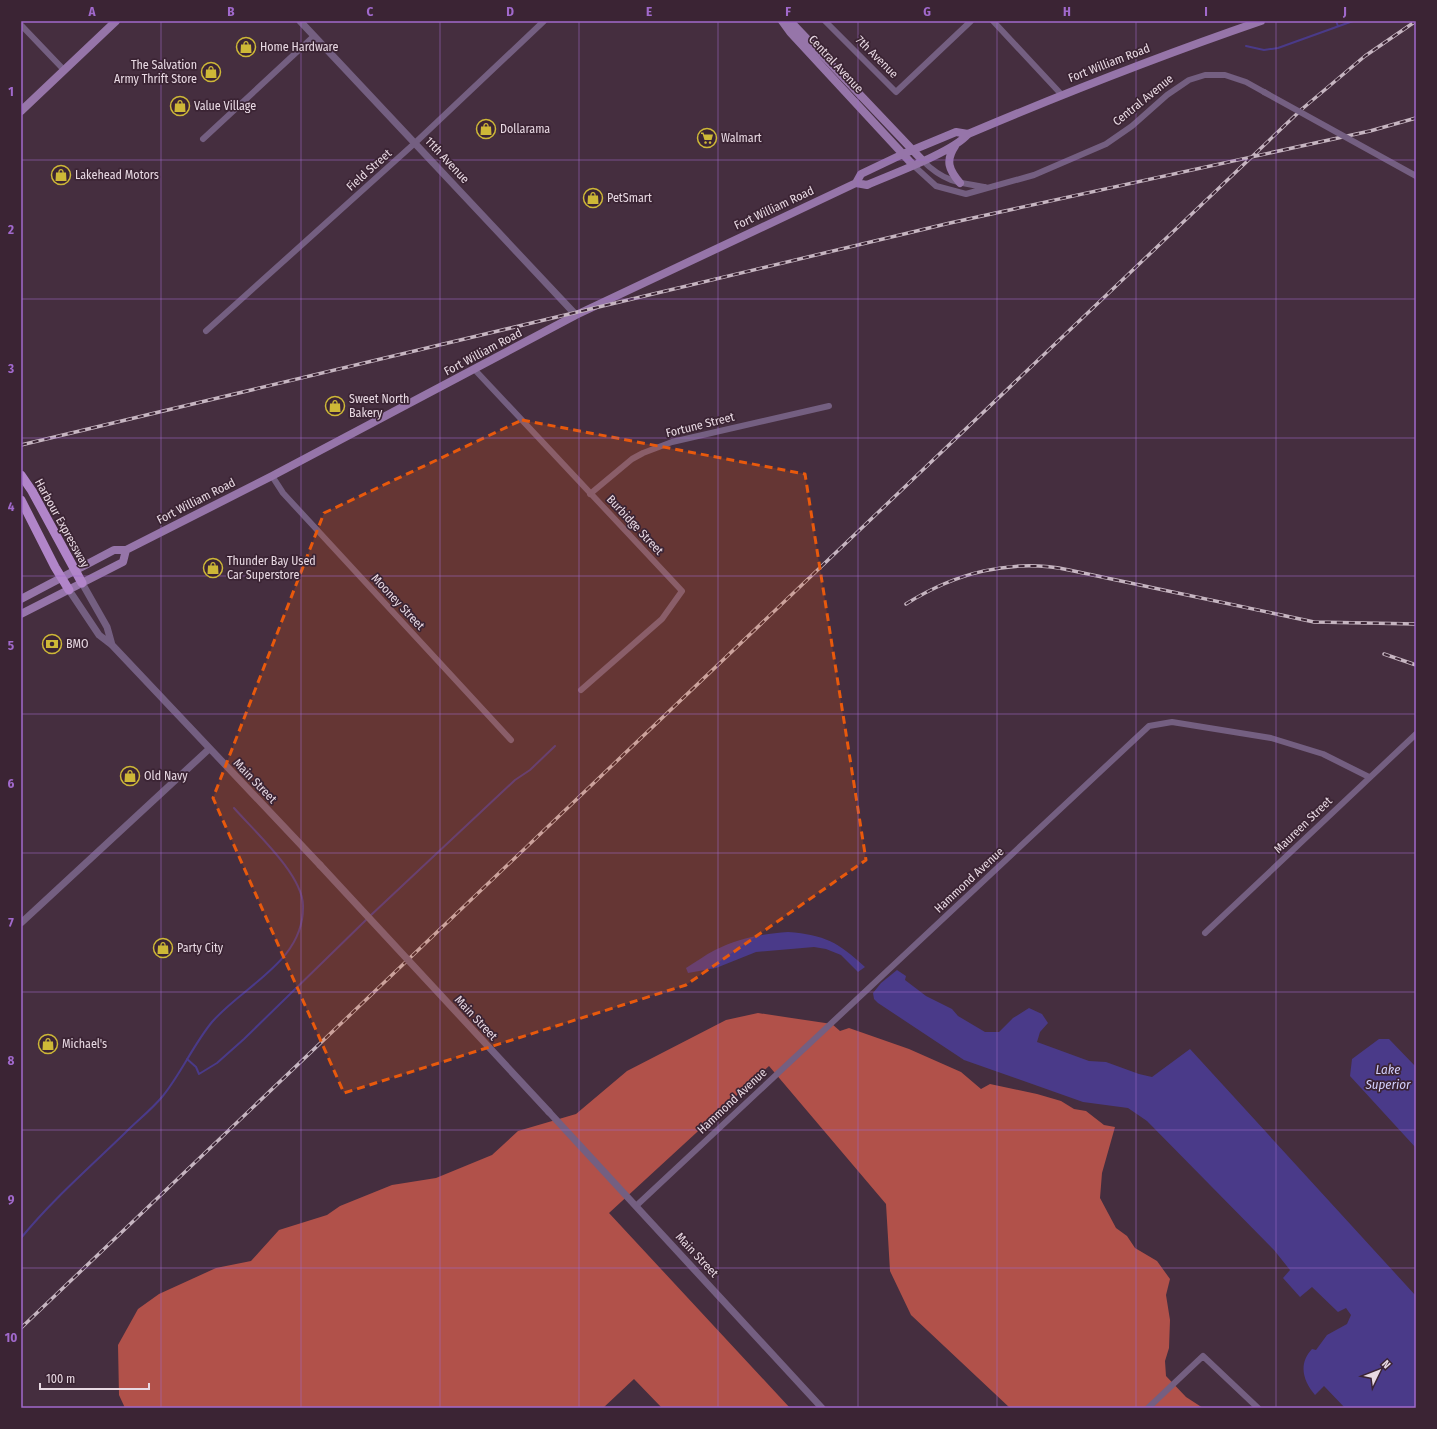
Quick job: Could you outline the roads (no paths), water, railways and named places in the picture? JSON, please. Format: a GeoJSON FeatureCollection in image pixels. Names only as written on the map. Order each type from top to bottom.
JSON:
{"type":"FeatureCollection","features":[{"type":"Feature","properties":{"kind":"main road"},"geometry":{"type":"LineString","coordinates":[[21,111],[116,21]]}},
{"type":"Feature","properties":{"kind":"main road","name":"Central Avenue"},"geometry":{"type":"LineString","coordinates":[[782,21],[790,32],[913,165]]}},
{"type":"Feature","properties":{"kind":"main road","name":"Central Avenue"},"geometry":{"type":"LineString","coordinates":[[790,21],[923,161]]}},
{"type":"Feature","properties":{"kind":"main road","name":"Fort William Road"},"geometry":{"type":"LineString","coordinates":[[21,599],[114,550],[126,550],[272,476],[475,370],[576,315],[856,184],[868,185],[923,161],[956,145],[968,134],[1060,94],[1261,21]]}},
{"type":"Feature","properties":{"kind":"main road","name":"Fort William Road"},"geometry":{"type":"LineString","coordinates":[[856,184],[861,174],[903,154],[956,132],[968,134]]}},
{"type":"Feature","properties":{"kind":"main road"},"geometry":{"type":"LineString","coordinates":[[956,145],[948,158],[948,165],[952,174],[960,183]]}},
{"type":"Feature","properties":{"kind":"main road","name":"Harbour Expressway"},"geometry":{"type":"LineString","coordinates":[[21,475],[32,491],[82,584]]}},
{"type":"Feature","properties":{"kind":"main road","name":"Harbour Expressway"},"geometry":{"type":"LineString","coordinates":[[21,500],[69,590]]}},
{"type":"Feature","properties":{"kind":"main road"},"geometry":{"type":"LineString","coordinates":[[21,614],[123,562],[126,550]]}},
{"type":"Feature","properties":{"kind":"street","name":"11th Avenue"},"geometry":{"type":"LineString","coordinates":[[300,21],[416,142],[576,315]]}},
{"type":"Feature","properties":{"kind":"street","name":"Field Street"},"geometry":{"type":"LineString","coordinates":[[206,331],[416,142],[544,21]]}},
{"type":"Feature","properties":{"kind":"street","name":"7th Avenue"},"geometry":{"type":"LineString","coordinates":[[825,21],[896,92],[971,21]]}},
{"type":"Feature","properties":{"kind":"street"},"geometry":{"type":"LineString","coordinates":[[993,21],[1060,94]]}},
{"type":"Feature","properties":{"kind":"street"},"geometry":{"type":"LineString","coordinates":[[21,25],[64,70]]}},
{"type":"Feature","properties":{"kind":"street"},"geometry":{"type":"LineString","coordinates":[[203,139],[314,36]]}},
{"type":"Feature","properties":{"kind":"street","name":"Central Avenue"},"geometry":{"type":"LineString","coordinates":[[913,165],[936,186],[966,194],[1034,176],[1106,144],[1132,126],[1172,92],[1189,80],[1205,75],[1225,75],[1246,82],[1416,176]]}},
{"type":"Feature","properties":{"kind":"street","name":"Central Avenue"},"geometry":{"type":"LineString","coordinates":[[923,161],[934,172],[946,179],[989,188]]}},
{"type":"Feature","properties":{"kind":"street","name":"Burbidge Street"},"geometry":{"type":"LineString","coordinates":[[475,370],[682,591],[662,619],[581,690]]}},
{"type":"Feature","properties":{"kind":"street","name":"Fortune Street"},"geometry":{"type":"LineString","coordinates":[[590,494],[632,459],[643,453],[672,442],[829,406]]}},
{"type":"Feature","properties":{"kind":"street","name":"Mooney Street"},"geometry":{"type":"LineString","coordinates":[[272,476],[283,493],[511,740]]}},
{"type":"Feature","properties":{"kind":"street","name":"Main Street"},"geometry":{"type":"LineString","coordinates":[[82,584],[107,627],[112,645]]}},
{"type":"Feature","properties":{"kind":"street","name":"Main Street"},"geometry":{"type":"LineString","coordinates":[[69,590],[99,635],[112,645],[320,865],[822,1408]]}},
{"type":"Feature","properties":{"kind":"street","name":"Hammond Avenue"},"geometry":{"type":"LineString","coordinates":[[636,1206],[1149,726],[1172,722],[1271,738],[1323,754],[1368,777]]}},
{"type":"Feature","properties":{"kind":"street","name":"Maureen Street"},"geometry":{"type":"LineString","coordinates":[[1205,933],[1368,777],[1416,734]]}},
{"type":"Feature","properties":{"kind":"street"},"geometry":{"type":"LineString","coordinates":[[21,923],[209,749]]}},
{"type":"Feature","properties":{"kind":"street"},"geometry":{"type":"LineString","coordinates":[[1148,1408],[1203,1356],[1258,1408]]}},
{"type":"Feature","properties":{"kind":"water"},"geometry":{"type":"Polygon","coordinates":[[[788,932],[812,935],[830,941],[847,951],[865,967],[858,972],[841,955],[826,949],[814,947],[756,952],[716,968],[688,973],[686,968],[711,952],[733,942],[760,935],[788,932]]]}},
{"type":"Feature","properties":{"kind":"water"},"geometry":{"type":"Polygon","coordinates":[[[897,970],[906,976],[905,980],[926,996],[952,1009],[958,1016],[985,1032],[999,1032],[1013,1018],[1029,1008],[1042,1014],[1048,1023],[1040,1032],[1037,1042],[1089,1061],[1106,1062],[1152,1077],[1190,1049],[1416,1296],[1416,1408],[1345,1408],[1324,1386],[1315,1395],[1305,1378],[1305,1361],[1312,1349],[1316,1350],[1327,1335],[1347,1324],[1351,1315],[1346,1308],[1338,1312],[1312,1287],[1300,1297],[1283,1278],[1290,1270],[1274,1250],[1147,1121],[1128,1108],[1083,1102],[964,1060],[878,1003],[874,999],[873,993],[881,983],[897,970]]]}},
{"type":"Feature","properties":{"kind":"water","name":"Lake Superior"},"geometry":{"type":"Polygon","coordinates":[[[1379,1039],[1389,1039],[1416,1067],[1416,1148],[1350,1076],[1352,1059],[1379,1039]]]}},
{"type":"Feature","properties":{"kind":"waterway"},"geometry":{"type":"LineString","coordinates":[[1336,21],[1338,26]]}},
{"type":"Feature","properties":{"kind":"waterway"},"geometry":{"type":"LineString","coordinates":[[1246,46],[1264,50],[1278,48],[1353,21]]}},
{"type":"Feature","properties":{"kind":"waterway"},"geometry":{"type":"LineString","coordinates":[[370,916],[515,780],[530,770],[555,746]]}},
{"type":"Feature","properties":{"kind":"waterway"},"geometry":{"type":"LineString","coordinates":[[21,1238],[58,1197],[158,1102],[169,1088],[212,1022],[270,971],[284,957],[294,942],[301,925],[303,905],[301,893],[295,880],[276,854],[234,808]]}},
{"type":"Feature","properties":{"kind":"waterway"},"geometry":{"type":"LineString","coordinates":[[187,1059],[196,1067],[199,1074],[217,1063],[244,1039],[367,919]]}},
{"type":"Feature","properties":{"kind":"railway"},"geometry":{"type":"LineString","coordinates":[[21,1328],[1302,109],[1365,56],[1416,21]]}},
{"type":"Feature","properties":{"kind":"railway"},"geometry":{"type":"LineString","coordinates":[[21,445],[950,223],[1370,131],[1416,118]]}},
{"type":"Feature","properties":{"kind":"railway"},"geometry":{"type":"LineString","coordinates":[[906,604],[925,593],[964,576],[1005,567],[1026,566],[1069,570],[1314,622],[1416,624]]}},
{"type":"Feature","properties":{"kind":"railway"},"geometry":{"type":"LineString","coordinates":[[1384,654],[1416,665]]}},
{"type":"Feature","properties":{"kind":"place","name":"Home Hardware"},"geometry":{"type":"Point","coordinates":[246,47]}},
{"type":"Feature","properties":{"kind":"place","name":"The Salvation Army Thrift Store"},"geometry":{"type":"Point","coordinates":[211,72]}},
{"type":"Feature","properties":{"kind":"place","name":"Value Village"},"geometry":{"type":"Point","coordinates":[180,106]}},
{"type":"Feature","properties":{"kind":"place","name":"Dollarama"},"geometry":{"type":"Point","coordinates":[486,129]}},
{"type":"Feature","properties":{"kind":"place","name":"Walmart"},"geometry":{"type":"Point","coordinates":[707,138]}},
{"type":"Feature","properties":{"kind":"place","name":"Lakehead Motors"},"geometry":{"type":"Point","coordinates":[61,175]}},
{"type":"Feature","properties":{"kind":"place","name":"PetSmart"},"geometry":{"type":"Point","coordinates":[593,198]}},
{"type":"Feature","properties":{"kind":"place","name":"Sweet North Bakery"},"geometry":{"type":"Point","coordinates":[335,406]}},
{"type":"Feature","properties":{"kind":"place","name":"Thunder Bay Used Car Superstore"},"geometry":{"type":"Point","coordinates":[213,568]}},
{"type":"Feature","properties":{"kind":"place","name":"BMO"},"geometry":{"type":"Point","coordinates":[52,644]}},
{"type":"Feature","properties":{"kind":"place","name":"Old Navy"},"geometry":{"type":"Point","coordinates":[130,776]}},
{"type":"Feature","properties":{"kind":"place","name":"Party City"},"geometry":{"type":"Point","coordinates":[163,948]}},
{"type":"Feature","properties":{"kind":"place","name":"Michael's"},"geometry":{"type":"Point","coordinates":[48,1044]}}]}
